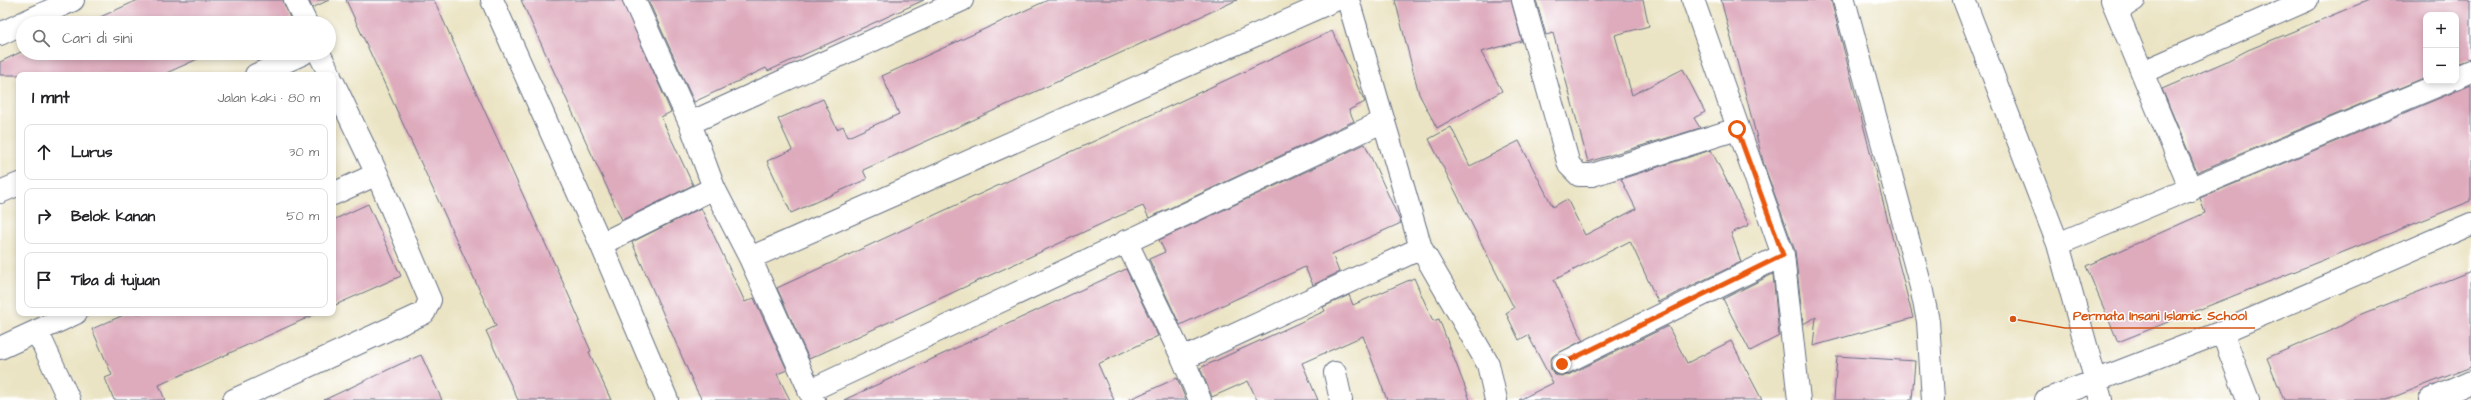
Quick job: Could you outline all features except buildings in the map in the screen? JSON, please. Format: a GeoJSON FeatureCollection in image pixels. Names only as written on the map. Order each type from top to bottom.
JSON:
{"type":"FeatureCollection","features":[{"type":"Feature","properties":{"kind":"street"},"geometry":{"type":"LineString","coordinates":[[38,16],[73,0]]}},
{"type":"Feature","properties":{"kind":"street"},"geometry":{"type":"LineString","coordinates":[[295,0],[303,16]]}},
{"type":"Feature","properties":{"kind":"street"},"geometry":{"type":"LineString","coordinates":[[492,0],[601,244],[667,400]]}},
{"type":"Feature","properties":{"kind":"street"},"geometry":{"type":"LineString","coordinates":[[634,0],[690,123],[714,188],[750,258],[812,395],[1126,241],[1384,121]]}},
{"type":"Feature","properties":{"kind":"street"},"geometry":{"type":"LineString","coordinates":[[690,123],[962,0]]}},
{"type":"Feature","properties":{"kind":"street"},"geometry":{"type":"LineString","coordinates":[[750,258],[1335,0]]}},
{"type":"Feature","properties":{"kind":"street"},"geometry":{"type":"LineString","coordinates":[[1348,0],[1421,248],[1488,364],[1496,400]]}},
{"type":"Feature","properties":{"kind":"street"},"geometry":{"type":"LineString","coordinates":[[1522,0],[1569,165],[1579,175],[1592,175],[1737,129]]}},
{"type":"Feature","properties":{"kind":"street"},"geometry":{"type":"LineString","coordinates":[[1693,0],[1737,129],[1783,255],[1799,400]]}},
{"type":"Feature","properties":{"kind":"street"},"geometry":{"type":"LineString","coordinates":[[1844,0],[1921,287],[1928,321],[1933,400]]}},
{"type":"Feature","properties":{"kind":"street"},"geometry":{"type":"LineString","coordinates":[[1964,0],[2058,244],[2097,391]]}},
{"type":"Feature","properties":{"kind":"street"},"geometry":{"type":"LineString","coordinates":[[2142,72],[2307,0]]}},
{"type":"Feature","properties":{"kind":"street"},"geometry":{"type":"LineString","coordinates":[[2121,4],[2142,72],[2191,190]]}},
{"type":"Feature","properties":{"kind":"street"},"geometry":{"type":"LineString","coordinates":[[0,34],[16,26]]}},
{"type":"Feature","properties":{"kind":"street"},"geometry":{"type":"LineString","coordinates":[[263,72],[289,60]]}},
{"type":"Feature","properties":{"kind":"street"},"geometry":{"type":"LineString","coordinates":[[322,60],[328,72]]}},
{"type":"Feature","properties":{"kind":"street"},"geometry":{"type":"LineString","coordinates":[[2459,77],[2471,72]]}},
{"type":"Feature","properties":{"kind":"street"},"geometry":{"type":"LineString","coordinates":[[2058,244],[2191,190],[2441,84]]}},
{"type":"Feature","properties":{"kind":"street"},"geometry":{"type":"LineString","coordinates":[[234,400],[427,310],[430,300],[377,174],[336,88]]}},
{"type":"Feature","properties":{"kind":"street"},"geometry":{"type":"LineString","coordinates":[[336,193],[377,174]]}},
{"type":"Feature","properties":{"kind":"street"},"geometry":{"type":"LineString","coordinates":[[0,192],[16,185]]}},
{"type":"Feature","properties":{"kind":"street"},"geometry":{"type":"LineString","coordinates":[[601,244],[714,188]]}},
{"type":"Feature","properties":{"kind":"street"},"geometry":{"type":"LineString","coordinates":[[2046,400],[2097,391],[2222,332],[2471,224]]}},
{"type":"Feature","properties":{"kind":"street"},"geometry":{"type":"LineString","coordinates":[[1126,241],[1183,359],[1200,400]]}},
{"type":"Feature","properties":{"kind":"street"},"geometry":{"type":"LineString","coordinates":[[1183,359],[1421,248]]}},
{"type":"Feature","properties":{"kind":"street"},"geometry":{"type":"LineString","coordinates":[[1562,364],[1783,255]]}},
{"type":"Feature","properties":{"kind":"street"},"geometry":{"type":"LineString","coordinates":[[0,348],[70,316]]}},
{"type":"Feature","properties":{"kind":"street"},"geometry":{"type":"LineString","coordinates":[[37,331],[69,400]]}},
{"type":"Feature","properties":{"kind":"street"},"geometry":{"type":"LineString","coordinates":[[2222,332],[2248,400]]}},
{"type":"Feature","properties":{"kind":"street"},"geometry":{"type":"LineString","coordinates":[[1335,373],[1341,400]]}},
{"type":"Feature","properties":{"kind":"street"},"geometry":{"type":"LineString","coordinates":[[2430,400],[2471,382]]}},
{"type":"Feature","properties":{"kind":"place","name":"Permata Insani Islamic School"},"geometry":{"type":"Point","coordinates":[2013,319]}},
{"type":"Feature","properties":{"kind":"route"},"geometry":{"type":"LineString","coordinates":[[1562,364],[1783,255],[1737,129]]}}]}
